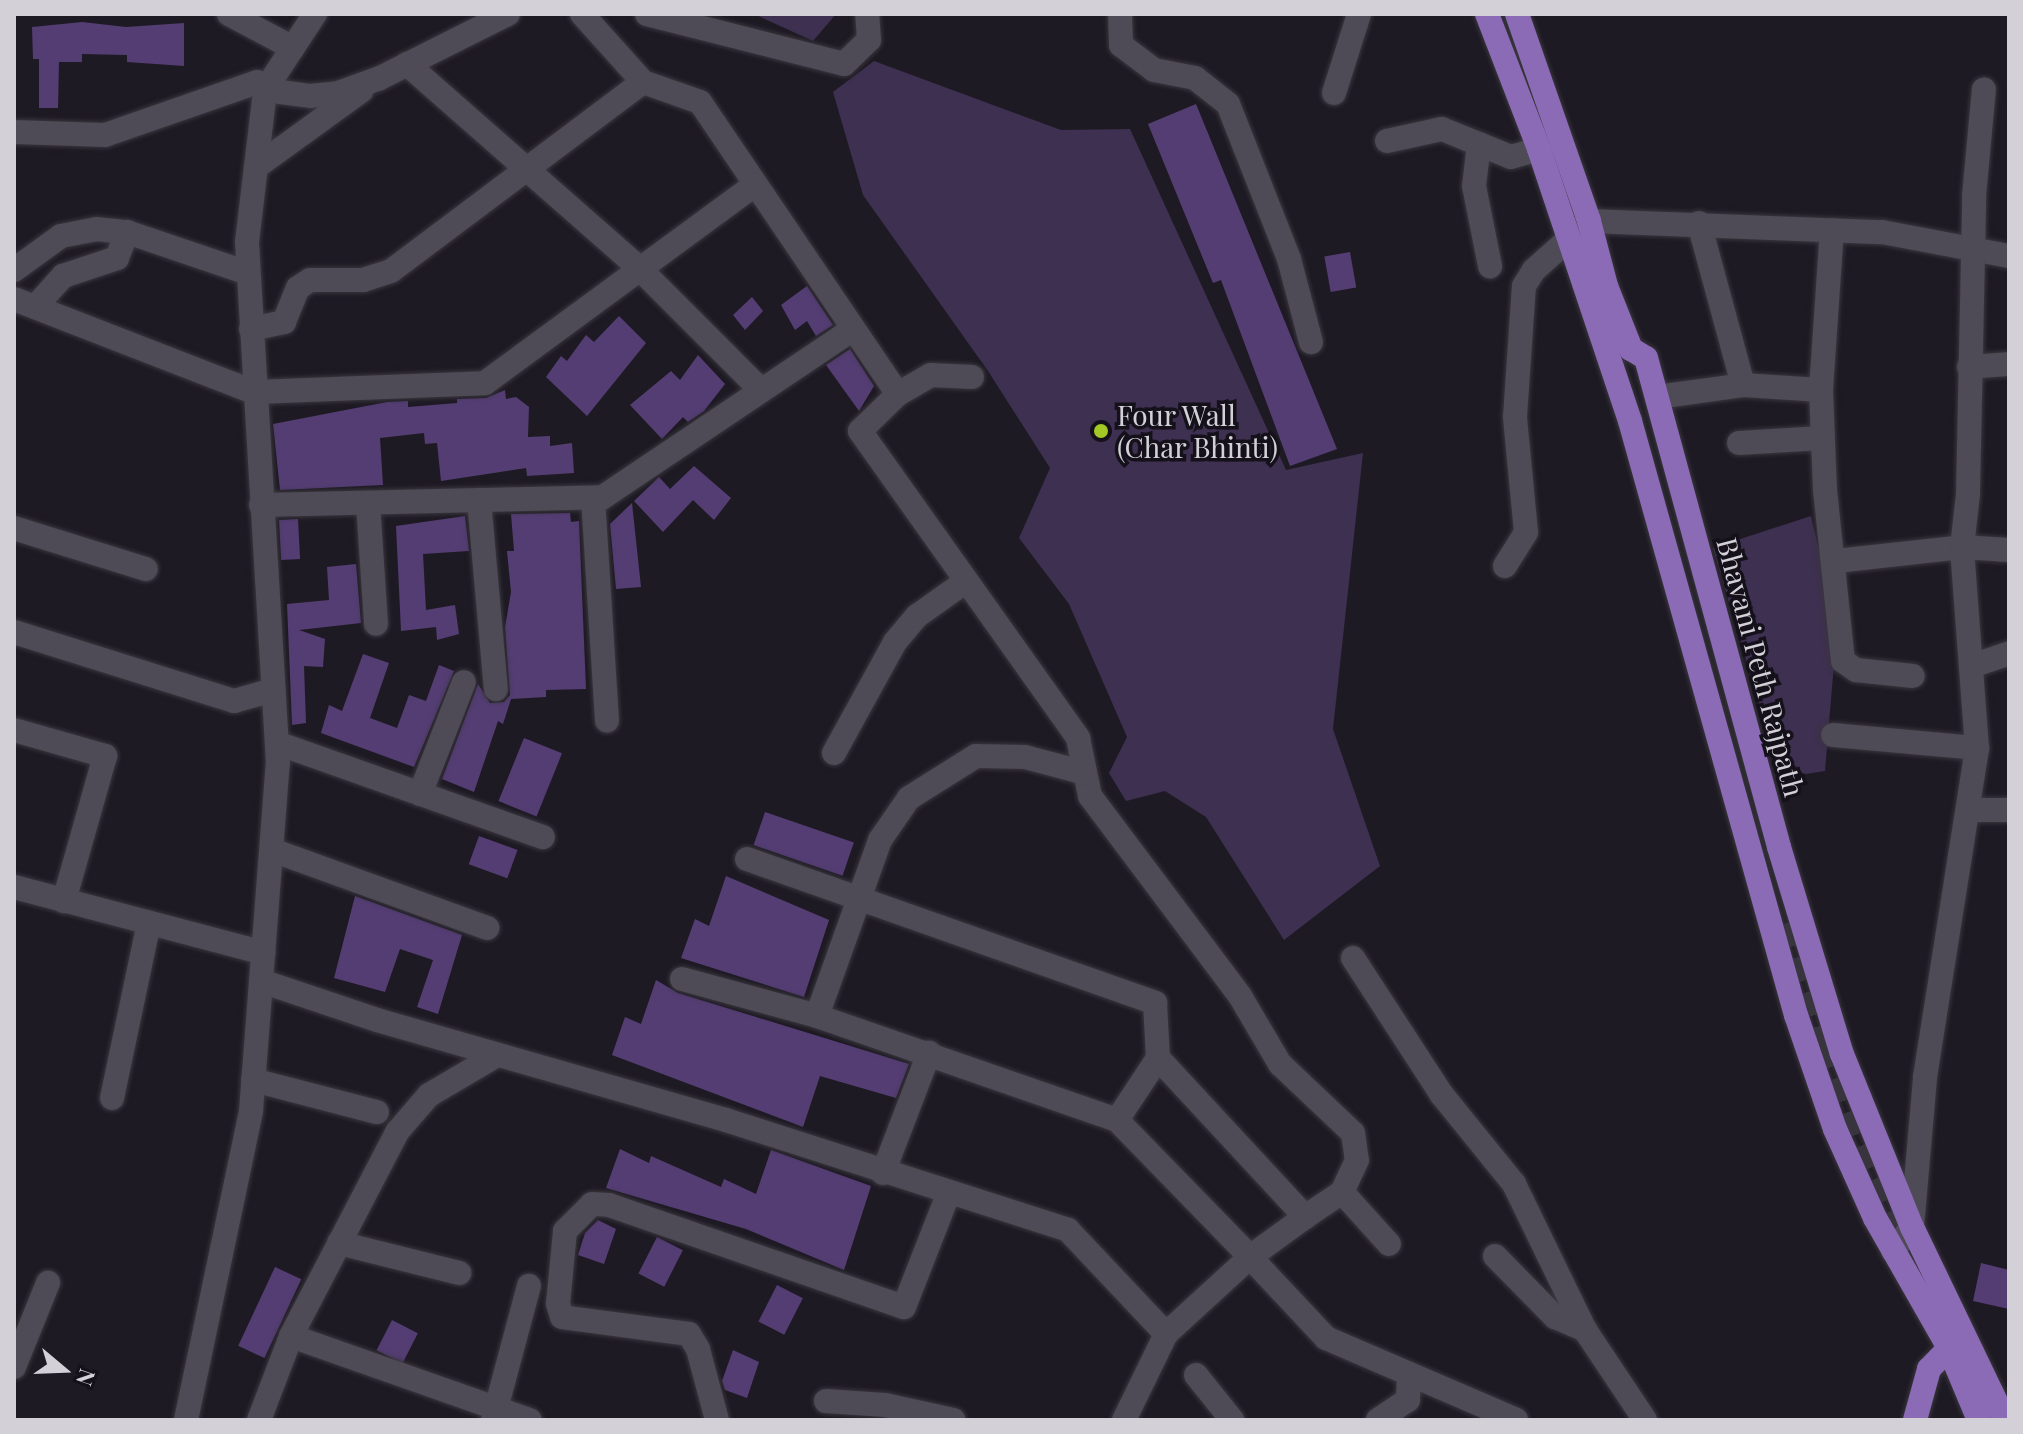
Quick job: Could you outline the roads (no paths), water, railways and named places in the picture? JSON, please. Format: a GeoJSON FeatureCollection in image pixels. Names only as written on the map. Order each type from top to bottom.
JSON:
{"type":"FeatureCollection","features":[{"type":"Feature","properties":{"kind":"main road"},"geometry":{"type":"LineString","coordinates":[[1487,14],[1539,149],[1630,421],[1796,1015],[1835,1129],[1893,1251],[1957,1340],[2005,1420]]}},
{"type":"Feature","properties":{"kind":"main road","name":"Bhavani Peth Rajpath"},"geometry":{"type":"LineString","coordinates":[[1517,14],[1589,221],[1606,286],[1631,349],[1646,358],[1779,847],[1837,1039],[1957,1340]]}},
{"type":"Feature","properties":{"kind":"main road"},"geometry":{"type":"LineString","coordinates":[[1631,349],[1637,399],[1787,923]]}},
{"type":"Feature","properties":{"kind":"main road"},"geometry":{"type":"LineString","coordinates":[[1915,1420],[1929,1369],[1957,1340]]}},
{"type":"Feature","properties":{"kind":"main road"},"geometry":{"type":"LineString","coordinates":[[1957,1340],[1979,1420]]}},
{"type":"Feature","properties":{"kind":"street"},"geometry":{"type":"LineString","coordinates":[[229,14],[293,48]]}},
{"type":"Feature","properties":{"kind":"street"},"geometry":{"type":"LineString","coordinates":[[186,1420],[253,1080],[272,850],[277,743],[248,273],[256,167],[265,90],[315,14]]}},
{"type":"Feature","properties":{"kind":"street"},"geometry":{"type":"LineString","coordinates":[[582,14],[643,82],[700,102],[898,394]]}},
{"type":"Feature","properties":{"kind":"street"},"geometry":{"type":"LineString","coordinates":[[647,14],[844,64],[869,40],[867,14]]}},
{"type":"Feature","properties":{"kind":"street"},"geometry":{"type":"LineString","coordinates":[[1120,14],[1121,45],[1154,70],[1195,78],[1228,104],[1289,259],[1311,342]]}},
{"type":"Feature","properties":{"kind":"street"},"geometry":{"type":"LineString","coordinates":[[1334,93],[1359,14]]}},
{"type":"Feature","properties":{"kind":"street"},"geometry":{"type":"LineString","coordinates":[[256,167],[380,78],[501,15]]}},
{"type":"Feature","properties":{"kind":"street"},"geometry":{"type":"LineString","coordinates":[[407,64],[638,267],[759,388]]}},
{"type":"Feature","properties":{"kind":"street"},"geometry":{"type":"LineString","coordinates":[[14,132],[105,135],[257,82],[265,90],[310,96],[380,78]]}},
{"type":"Feature","properties":{"kind":"street"},"geometry":{"type":"LineString","coordinates":[[251,329],[284,322],[303,283],[363,280],[391,271],[643,82]]}},
{"type":"Feature","properties":{"kind":"street"},"geometry":{"type":"LineString","coordinates":[[1893,1251],[1912,1227],[1925,1077],[1977,748],[1962,547],[1968,494],[1972,252],[1984,89]]}},
{"type":"Feature","properties":{"kind":"street"},"geometry":{"type":"LineString","coordinates":[[1387,141],[1442,129],[1511,157],[1539,149]]}},
{"type":"Feature","properties":{"kind":"street"},"geometry":{"type":"LineString","coordinates":[[1479,144],[1474,186],[1490,266]]}},
{"type":"Feature","properties":{"kind":"street"},"geometry":{"type":"LineString","coordinates":[[25,303],[254,392],[485,383],[638,267],[755,185]]}},
{"type":"Feature","properties":{"kind":"street"},"geometry":{"type":"LineString","coordinates":[[1505,566],[1526,532],[1515,417],[1524,286],[1534,270],[1589,221],[1882,232],[1972,252],[2009,256]]}},
{"type":"Feature","properties":{"kind":"street"},"geometry":{"type":"LineString","coordinates":[[1699,223],[1743,385]]}},
{"type":"Feature","properties":{"kind":"street"},"geometry":{"type":"LineString","coordinates":[[14,270],[76,230],[127,232],[248,273]]}},
{"type":"Feature","properties":{"kind":"street"},"geometry":{"type":"LineString","coordinates":[[1832,230],[1821,390],[1822,438],[1836,561],[1843,661],[1856,670],[1913,676]]}},
{"type":"Feature","properties":{"kind":"street"},"geometry":{"type":"LineString","coordinates":[[25,303],[63,276],[117,258],[127,232]]}},
{"type":"Feature","properties":{"kind":"street"},"geometry":{"type":"LineString","coordinates":[[261,505],[603,497],[759,388],[853,329]]}},
{"type":"Feature","properties":{"kind":"street"},"geometry":{"type":"LineString","coordinates":[[1969,367],[2009,364]]}},
{"type":"Feature","properties":{"kind":"street"},"geometry":{"type":"LineString","coordinates":[[972,377],[931,375],[898,394],[860,431],[1078,738],[1090,796],[1240,996],[1280,1064],[1353,1133],[1357,1160],[1342,1192],[1250,1257],[1166,1334],[1124,1420]]}},
{"type":"Feature","properties":{"kind":"street"},"geometry":{"type":"LineString","coordinates":[[1657,397],[1743,385],[1821,390]]}},
{"type":"Feature","properties":{"kind":"street"},"geometry":{"type":"LineString","coordinates":[[1739,443],[1822,438]]}},
{"type":"Feature","properties":{"kind":"street"},"geometry":{"type":"LineString","coordinates":[[593,498],[607,721]]}},
{"type":"Feature","properties":{"kind":"street"},"geometry":{"type":"LineString","coordinates":[[479,500],[496,689]]}},
{"type":"Feature","properties":{"kind":"street"},"geometry":{"type":"LineString","coordinates":[[368,503],[376,624]]}},
{"type":"Feature","properties":{"kind":"street"},"geometry":{"type":"LineString","coordinates":[[14,528],[146,569]]}},
{"type":"Feature","properties":{"kind":"street"},"geometry":{"type":"LineString","coordinates":[[1836,561],[1962,547],[2009,550]]}},
{"type":"Feature","properties":{"kind":"street"},"geometry":{"type":"LineString","coordinates":[[834,753],[895,642],[917,616],[966,581]]}},
{"type":"Feature","properties":{"kind":"street"},"geometry":{"type":"LineString","coordinates":[[14,632],[234,701],[273,690]]}},
{"type":"Feature","properties":{"kind":"street"},"geometry":{"type":"LineString","coordinates":[[1972,666],[2009,653]]}},
{"type":"Feature","properties":{"kind":"street"},"geometry":{"type":"LineString","coordinates":[[420,794],[464,682]]}},
{"type":"Feature","properties":{"kind":"street"},"geometry":{"type":"LineString","coordinates":[[14,730],[105,756],[64,901]]}},
{"type":"Feature","properties":{"kind":"street"},"geometry":{"type":"LineString","coordinates":[[1833,735],[1977,748]]}},
{"type":"Feature","properties":{"kind":"street"},"geometry":{"type":"LineString","coordinates":[[277,743],[543,837]]}},
{"type":"Feature","properties":{"kind":"street"},"geometry":{"type":"LineString","coordinates":[[817,1016],[857,896],[880,840],[909,798],[976,756],[1025,757],[1085,773]]}},
{"type":"Feature","properties":{"kind":"street"},"geometry":{"type":"LineString","coordinates":[[1968,810],[2009,810]]}},
{"type":"Feature","properties":{"kind":"street"},"geometry":{"type":"LineString","coordinates":[[272,850],[487,928]]}},
{"type":"Feature","properties":{"kind":"street"},"geometry":{"type":"LineString","coordinates":[[747,859],[1155,1003],[1158,1058],[1117,1120]]}},
{"type":"Feature","properties":{"kind":"street"},"geometry":{"type":"LineString","coordinates":[[14,887],[263,953]]}},
{"type":"Feature","properties":{"kind":"street"},"geometry":{"type":"LineString","coordinates":[[112,1098],[149,923]]}},
{"type":"Feature","properties":{"kind":"street"},"geometry":{"type":"LineString","coordinates":[[1353,958],[1442,1095],[1514,1184],[1585,1330],[1645,1420]]}},
{"type":"Feature","properties":{"kind":"street"},"geometry":{"type":"LineString","coordinates":[[682,979],[817,1016],[1117,1120],[1326,1338],[1516,1420]]}},
{"type":"Feature","properties":{"kind":"street"},"geometry":{"type":"LineString","coordinates":[[261,981],[497,1055],[726,1120],[1068,1230],[1166,1334]]}},
{"type":"Feature","properties":{"kind":"street"},"geometry":{"type":"LineString","coordinates":[[883,1173],[929,1053]]}},
{"type":"Feature","properties":{"kind":"street"},"geometry":{"type":"LineString","coordinates":[[259,1420],[291,1336],[397,1132],[429,1095],[497,1055]]}},
{"type":"Feature","properties":{"kind":"street"},"geometry":{"type":"LineString","coordinates":[[1158,1058],[1305,1217]]}},
{"type":"Feature","properties":{"kind":"street"},"geometry":{"type":"LineString","coordinates":[[253,1080],[377,1112]]}},
{"type":"Feature","properties":{"kind":"street"},"geometry":{"type":"LineString","coordinates":[[717,1420],[698,1349],[689,1334],[562,1317],[558,1304],[565,1231],[592,1204],[609,1205],[904,1307],[949,1192]]}},
{"type":"Feature","properties":{"kind":"street"},"geometry":{"type":"LineString","coordinates":[[1342,1192],[1389,1244]]}},
{"type":"Feature","properties":{"kind":"street"},"geometry":{"type":"LineString","coordinates":[[339,1243],[459,1273]]}},
{"type":"Feature","properties":{"kind":"street"},"geometry":{"type":"LineString","coordinates":[[1495,1256],[1555,1317],[1585,1330]]}},
{"type":"Feature","properties":{"kind":"street"},"geometry":{"type":"LineString","coordinates":[[14,1367],[48,1283]]}},
{"type":"Feature","properties":{"kind":"street"},"geometry":{"type":"LineString","coordinates":[[495,1415],[529,1286]]}},
{"type":"Feature","properties":{"kind":"street"},"geometry":{"type":"LineString","coordinates":[[291,1336],[495,1415],[530,1420]]}},
{"type":"Feature","properties":{"kind":"street"},"geometry":{"type":"LineString","coordinates":[[1378,1420],[1408,1400],[1409,1374]]}},
{"type":"Feature","properties":{"kind":"street"},"geometry":{"type":"LineString","coordinates":[[1196,1375],[1232,1420]]}},
{"type":"Feature","properties":{"kind":"street"},"geometry":{"type":"LineString","coordinates":[[826,1401],[885,1405],[953,1420]]}},
{"type":"Feature","properties":{"kind":"tunnel"},"geometry":{"type":"LineString","coordinates":[[1787,923],[1822,1045],[1909,1258]]}},
{"type":"Feature","properties":{"kind":"place","name":"Four Wall (Char Bhinti)"},"geometry":{"type":"Point","coordinates":[1101,431]}}]}
